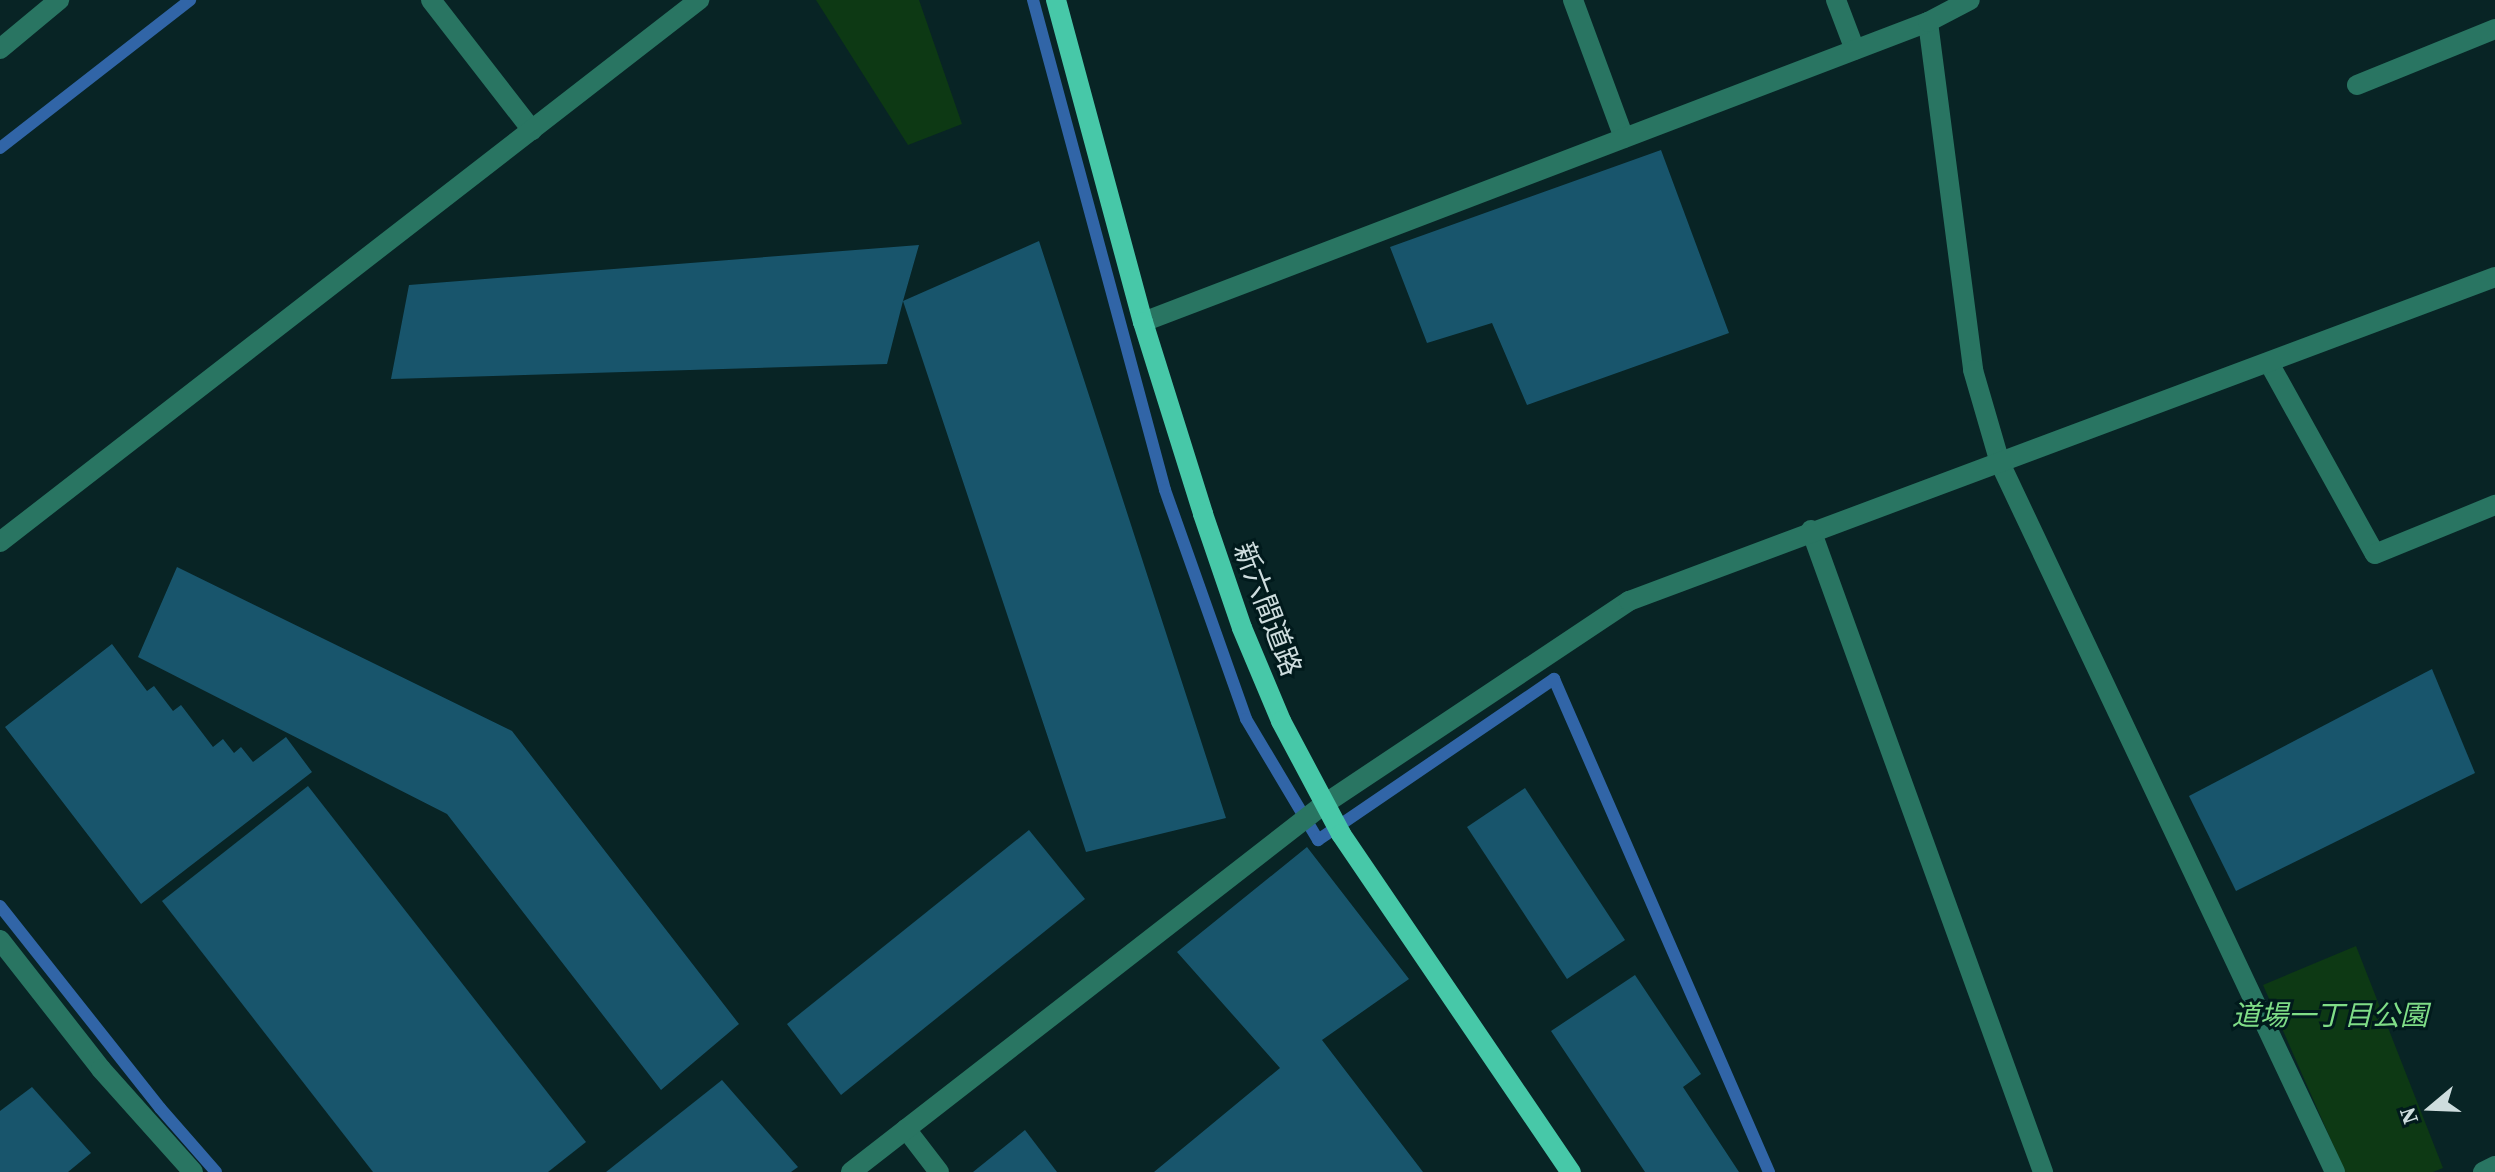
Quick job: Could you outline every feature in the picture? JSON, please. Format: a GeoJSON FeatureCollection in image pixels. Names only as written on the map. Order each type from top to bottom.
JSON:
{"type":"FeatureCollection","features":[{"type":"Feature","properties":{"kind":"main road","name":"新六間道路"},"geometry":{"type":"LineString","coordinates":[[1056,0],[1143,322],[1242,628],[1281,721],[1323,805],[1571,1172]]}},
{"type":"Feature","properties":{"kind":"street"},"geometry":{"type":"LineString","coordinates":[[0,49],[59,0]]}},
{"type":"Feature","properties":{"kind":"street"},"geometry":{"type":"LineString","coordinates":[[431,0],[532,130]]}},
{"type":"Feature","properties":{"kind":"street"},"geometry":{"type":"LineString","coordinates":[[0,542],[532,130],[677,7],[699,0]]}},
{"type":"Feature","properties":{"kind":"street"},"geometry":{"type":"LineString","coordinates":[[1573,0],[1624,138]]}},
{"type":"Feature","properties":{"kind":"street"},"geometry":{"type":"LineString","coordinates":[[1836,0],[1855,50]]}},
{"type":"Feature","properties":{"kind":"street"},"geometry":{"type":"LineString","coordinates":[[1143,322],[1928,22],[1970,0]]}},
{"type":"Feature","properties":{"kind":"street"},"geometry":{"type":"LineString","coordinates":[[1928,22],[1973,370],[2000,463],[2335,1172]]}},
{"type":"Feature","properties":{"kind":"street"},"geometry":{"type":"LineString","coordinates":[[2357,85],[2495,29]]}},
{"type":"Feature","properties":{"kind":"street"},"geometry":{"type":"LineString","coordinates":[[851,1172],[1323,805],[1629,601],[1811,530],[2000,463],[2495,277]]}},
{"type":"Feature","properties":{"kind":"street"},"geometry":{"type":"LineString","coordinates":[[2269,363],[2375,554],[2495,505]]}},
{"type":"Feature","properties":{"kind":"street"},"geometry":{"type":"LineString","coordinates":[[1811,530],[2043,1172]]}},
{"type":"Feature","properties":{"kind":"street"},"geometry":{"type":"LineString","coordinates":[[0,940],[101,1069],[193,1172]]}},
{"type":"Feature","properties":{"kind":"street"},"geometry":{"type":"LineString","coordinates":[[906,1129],[939,1172]]}},
{"type":"Feature","properties":{"kind":"street"},"geometry":{"type":"LineString","coordinates":[[2483,1172],[2495,1166]]}},
{"type":"Feature","properties":{"kind":"green space"},"geometry":{"type":"Polygon","coordinates":[[[816,0],[919,0],[962,124],[908,145],[816,0]]]}},
{"type":"Feature","properties":{"kind":"green space","name":"道場一丁目公園"},"geometry":{"type":"Polygon","coordinates":[[[2356,946],[2443,1168],[2433,1172],[2345,1172],[2263,985],[2356,946]]]}},
{"type":"Feature","properties":{"kind":"building"},"geometry":{"type":"Polygon","coordinates":[[[1661,150],[1729,333],[1527,405],[1492,323],[1427,343],[1390,247],[1661,150]]]}},
{"type":"Feature","properties":{"kind":"building"},"geometry":{"type":"Polygon","coordinates":[[[1039,241],[1226,818],[1086,852],[903,301],[1039,241]]]}},
{"type":"Feature","properties":{"kind":"building"},"geometry":{"type":"Polygon","coordinates":[[[919,245],[887,364],[391,379],[409,285],[919,245]]]}},
{"type":"Feature","properties":{"kind":"building"},"geometry":{"type":"Polygon","coordinates":[[[177,567],[512,731],[739,1024],[661,1090],[447,814],[138,657],[177,567]]]}},
{"type":"Feature","properties":{"kind":"building"},"geometry":{"type":"Polygon","coordinates":[[[112,644],[147,691],[154,686],[173,711],[181,705],[213,747],[223,739],[234,753],[241,747],[253,762],[286,737],[312,772],[141,904],[5,727],[112,644]]]}},
{"type":"Feature","properties":{"kind":"building"},"geometry":{"type":"Polygon","coordinates":[[[2432,669],[2475,773],[2236,891],[2189,796],[2432,669]]]}},
{"type":"Feature","properties":{"kind":"building"},"geometry":{"type":"Polygon","coordinates":[[[308,786],[586,1142],[548,1172],[373,1172],[162,901],[308,786]]]}},
{"type":"Feature","properties":{"kind":"building"},"geometry":{"type":"Polygon","coordinates":[[[1525,788],[1625,940],[1567,979],[1467,827],[1525,788]]]}},
{"type":"Feature","properties":{"kind":"building"},"geometry":{"type":"Polygon","coordinates":[[[1029,830],[1085,899],[841,1095],[787,1024],[1029,830]]]}},
{"type":"Feature","properties":{"kind":"building"},"geometry":{"type":"Polygon","coordinates":[[[1307,847],[1409,979],[1322,1040],[1423,1172],[1154,1172],[1280,1068],[1177,952],[1307,847]]]}},
{"type":"Feature","properties":{"kind":"building"},"geometry":{"type":"Polygon","coordinates":[[[1635,975],[1701,1074],[1683,1087],[1739,1172],[1645,1172],[1551,1031],[1635,975]]]}},
{"type":"Feature","properties":{"kind":"building"},"geometry":{"type":"Polygon","coordinates":[[[722,1080],[798,1167],[791,1172],[606,1172],[722,1080]]]}},
{"type":"Feature","properties":{"kind":"building"},"geometry":{"type":"Polygon","coordinates":[[[32,1087],[91,1153],[68,1172],[0,1172],[0,1111],[32,1087]]]}},
{"type":"Feature","properties":{"kind":"building"},"geometry":{"type":"Polygon","coordinates":[[[1025,1130],[1057,1172],[973,1172],[1025,1130]]]}},
{"type":"Feature","properties":{"kind":"waterway"},"geometry":{"type":"LineString","coordinates":[[0,148],[190,0]]}},
{"type":"Feature","properties":{"kind":"waterway"},"geometry":{"type":"LineString","coordinates":[[1033,0],[1165,490],[1246,719],[1318,840],[1554,679],[1769,1172]]}},
{"type":"Feature","properties":{"kind":"waterway"},"geometry":{"type":"LineString","coordinates":[[0,906],[160,1108],[216,1172]]}}]}
